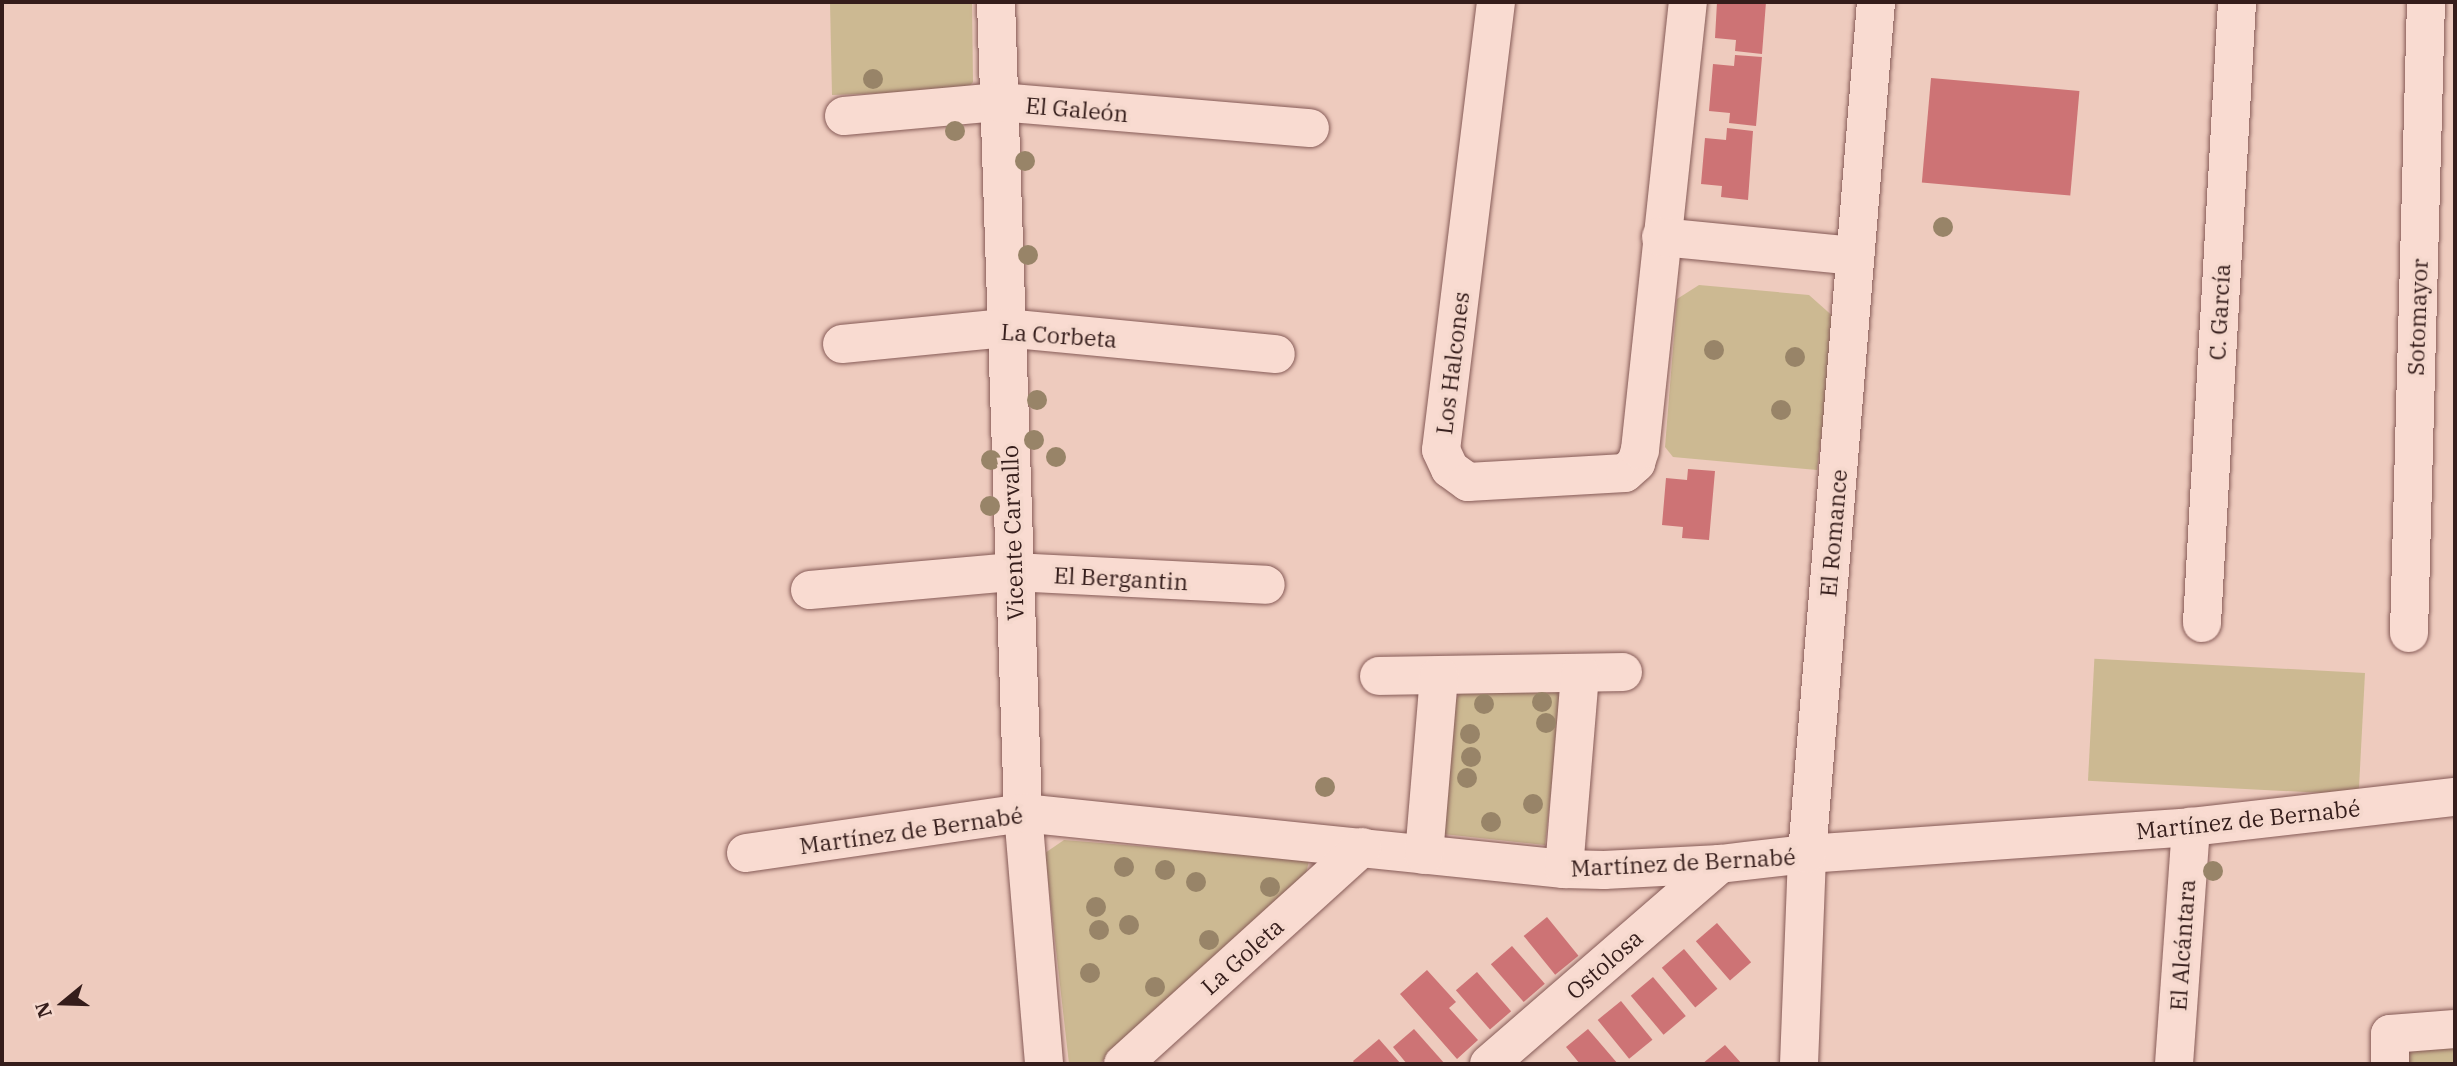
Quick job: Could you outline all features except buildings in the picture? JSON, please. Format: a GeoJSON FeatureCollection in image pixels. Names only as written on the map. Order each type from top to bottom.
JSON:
{"type":"FeatureCollection","features":[{"type":"Feature","properties":{"kind":"street","name":"Vicente Carvallo"},"geometry":{"type":"LineString","coordinates":[[996,2],[1023,813],[1044,1064]]}},
{"type":"Feature","properties":{"kind":"street","name":"Los Halcones"},"geometry":{"type":"LineString","coordinates":[[1496,2],[1441,450],[1450,469],[1468,482],[1625,473],[1636,463],[1640,450],[1688,2]]}},
{"type":"Feature","properties":{"kind":"street","name":"El Romance"},"geometry":{"type":"LineString","coordinates":[[1799,1064],[1807,854],[1876,2]]}},
{"type":"Feature","properties":{"kind":"street","name":"C. García"},"geometry":{"type":"LineString","coordinates":[[2202,623],[2237,2]]}},
{"type":"Feature","properties":{"kind":"street","name":"Sotomayor"},"geometry":{"type":"LineString","coordinates":[[2409,633],[2426,2]]}},
{"type":"Feature","properties":{"kind":"street","name":"El Galeón"},"geometry":{"type":"LineString","coordinates":[[844,116],[999,102],[1310,128]]}},
{"type":"Feature","properties":{"kind":"street"},"geometry":{"type":"LineString","coordinates":[[1661,237],[1855,256]]}},
{"type":"Feature","properties":{"kind":"street","name":"La Corbeta"},"geometry":{"type":"LineString","coordinates":[[842,344],[1005,328],[1276,354]]}},
{"type":"Feature","properties":{"kind":"street","name":"El Bergantin"},"geometry":{"type":"LineString","coordinates":[[810,590],[1013,572],[1266,586]]}},
{"type":"Feature","properties":{"kind":"street"},"geometry":{"type":"LineString","coordinates":[[1380,676],[1623,672]]}},
{"type":"Feature","properties":{"kind":"street"},"geometry":{"type":"LineString","coordinates":[[1564,869],[1580,674]]}},
{"type":"Feature","properties":{"kind":"street"},"geometry":{"type":"LineString","coordinates":[[1424,855],[1439,677]]}},
{"type":"Feature","properties":{"kind":"street","name":"Martínez de Bernabé"},"geometry":{"type":"LineString","coordinates":[[746,853],[1023,813],[1564,869],[1720,864],[1807,854],[2191,827],[2455,797]]}},
{"type":"Feature","properties":{"kind":"street","name":"El Alcántara"},"geometry":{"type":"LineString","coordinates":[[2159,1064],[2174,1064],[2191,827]]}},
{"type":"Feature","properties":{"kind":"street","name":"La Goleta"},"geometry":{"type":"LineString","coordinates":[[1123,1064],[1362,848]]}},
{"type":"Feature","properties":{"kind":"street","name":"Ostolosa"},"geometry":{"type":"LineString","coordinates":[[1489,1064],[1720,864]]}},
{"type":"Feature","properties":{"kind":"street"},"geometry":{"type":"LineString","coordinates":[[2390,1064],[2390,1034],[2455,1029]]}},
{"type":"Feature","properties":{"kind":"shaded area"},"geometry":{"type":"Polygon","coordinates":[[[830,2],[972,2],[973,82],[966,90],[832,95],[830,2]]]}},
{"type":"Feature","properties":{"kind":"shaded area"},"geometry":{"type":"Polygon","coordinates":[[[1699,285],[1809,295],[1836,319],[1817,470],[1673,457],[1665,447],[1677,299],[1699,285]]]}},
{"type":"Feature","properties":{"kind":"shaded area"},"geometry":{"type":"Polygon","coordinates":[[[2094,659],[2365,673],[2359,795],[2088,781],[2094,659]]]}},
{"type":"Feature","properties":{"kind":"shaded area"},"geometry":{"type":"Polygon","coordinates":[[[1462,690],[1557,690],[1561,702],[1545,845],[1443,834],[1450,708],[1462,690]]]}},
{"type":"Feature","properties":{"kind":"shaded area"},"geometry":{"type":"Polygon","coordinates":[[[1064,840],[1309,860],[1305,879],[1099,1064],[1069,1064],[1045,853],[1064,840]]]}},
{"type":"Feature","properties":{"kind":"shaded area"},"geometry":{"type":"Polygon","coordinates":[[[2418,1037],[2455,1037],[2455,1064],[2399,1064],[2418,1037]]]}}]}
